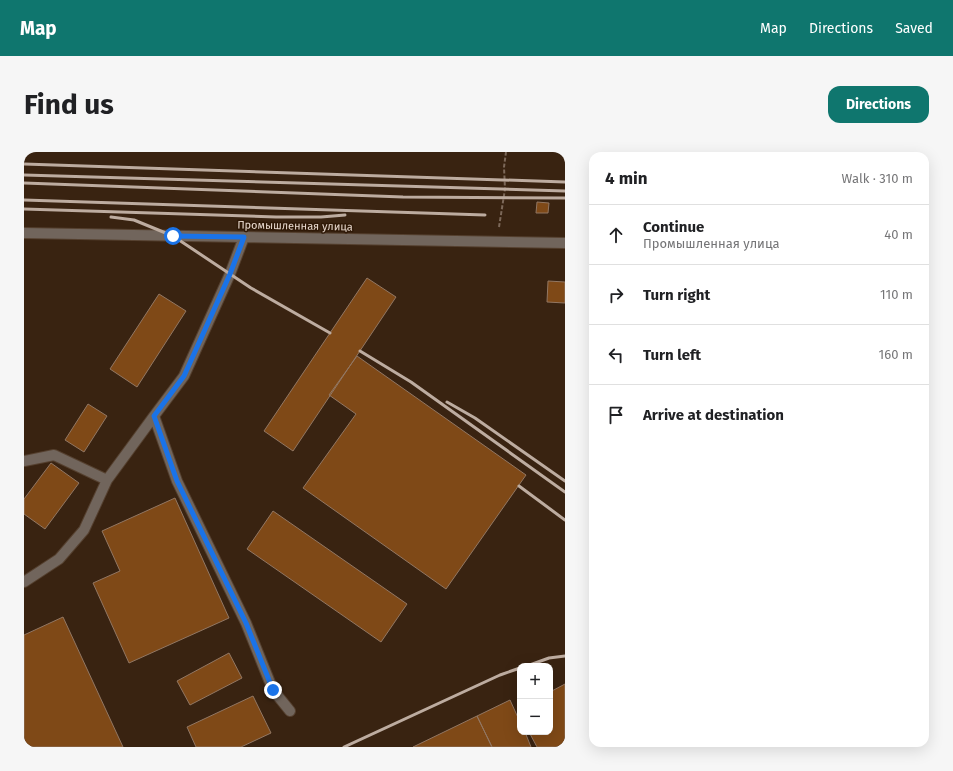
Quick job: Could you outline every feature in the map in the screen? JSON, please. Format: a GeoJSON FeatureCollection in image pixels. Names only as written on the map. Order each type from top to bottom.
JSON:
{"type":"FeatureCollection","features":[{"type":"Feature","properties":{"kind":"street","name":"Промышленная улица"},"geometry":{"type":"LineString","coordinates":[[24,233],[565,243]]}},
{"type":"Feature","properties":{"kind":"street"},"geometry":{"type":"LineString","coordinates":[[24,582],[59,559],[84,530],[107,480],[184,376],[230,274],[244,237]]}},
{"type":"Feature","properties":{"kind":"street"},"geometry":{"type":"LineString","coordinates":[[154,416],[177,481],[246,623],[273,690],[290,711]]}},
{"type":"Feature","properties":{"kind":"street"},"geometry":{"type":"LineString","coordinates":[[24,461],[54,455],[107,480]]}},
{"type":"Feature","properties":{"kind":"path"},"geometry":{"type":"LineString","coordinates":[[499,227],[505,189],[504,167],[506,152]]}},
{"type":"Feature","properties":{"kind":"building"},"geometry":{"type":"Polygon","coordinates":[[[537,202],[549,203],[548,213],[536,213],[537,202]]]}},
{"type":"Feature","properties":{"kind":"building"},"geometry":{"type":"Polygon","coordinates":[[[367,278],[396,297],[293,451],[264,431],[367,278]]]}},
{"type":"Feature","properties":{"kind":"building"},"geometry":{"type":"Polygon","coordinates":[[[548,281],[565,282],[565,303],[547,302],[548,281]]]}},
{"type":"Feature","properties":{"kind":"building"},"geometry":{"type":"Polygon","coordinates":[[[159,294],[186,311],[137,387],[110,369],[159,294]]]}},
{"type":"Feature","properties":{"kind":"building"},"geometry":{"type":"Polygon","coordinates":[[[357,356],[526,475],[446,589],[303,488],[356,414],[329,395],[357,356]]]}},
{"type":"Feature","properties":{"kind":"building"},"geometry":{"type":"Polygon","coordinates":[[[88,404],[107,416],[84,452],[65,440],[88,404]]]}},
{"type":"Feature","properties":{"kind":"building"},"geometry":{"type":"Polygon","coordinates":[[[51,463],[79,483],[45,529],[24,514],[24,499],[51,463]]]}},
{"type":"Feature","properties":{"kind":"building"},"geometry":{"type":"Polygon","coordinates":[[[175,498],[229,618],[129,663],[93,583],[120,571],[102,531],[175,498]]]}},
{"type":"Feature","properties":{"kind":"building"},"geometry":{"type":"Polygon","coordinates":[[[273,511],[407,604],[381,642],[247,549],[273,511]]]}},
{"type":"Feature","properties":{"kind":"building"},"geometry":{"type":"Polygon","coordinates":[[[63,617],[123,747],[24,747],[24,635],[63,617]]]}},
{"type":"Feature","properties":{"kind":"building"},"geometry":{"type":"Polygon","coordinates":[[[229,653],[242,678],[190,705],[177,681],[229,653]]]}},
{"type":"Feature","properties":{"kind":"building"},"geometry":{"type":"Polygon","coordinates":[[[565,684],[565,747],[537,747],[531,735],[553,735],[553,690],[565,684]]]}},
{"type":"Feature","properties":{"kind":"building"},"geometry":{"type":"Polygon","coordinates":[[[253,696],[271,733],[241,747],[196,747],[187,727],[253,696]]]}},
{"type":"Feature","properties":{"kind":"building"},"geometry":{"type":"Polygon","coordinates":[[[510,700],[517,715],[517,735],[526,735],[531,747],[492,747],[477,716],[510,700]]]}},
{"type":"Feature","properties":{"kind":"building"},"geometry":{"type":"Polygon","coordinates":[[[477,716],[492,747],[413,747],[477,716]]]}},
{"type":"Feature","properties":{"kind":"railway"},"geometry":{"type":"LineString","coordinates":[[24,164],[565,182]]}},
{"type":"Feature","properties":{"kind":"railway"},"geometry":{"type":"LineString","coordinates":[[24,175],[565,191]]}},
{"type":"Feature","properties":{"kind":"railway"},"geometry":{"type":"LineString","coordinates":[[24,183],[403,197],[565,198]]}},
{"type":"Feature","properties":{"kind":"railway"},"geometry":{"type":"LineString","coordinates":[[24,200],[485,215]]}},
{"type":"Feature","properties":{"kind":"railway"},"geometry":{"type":"LineString","coordinates":[[24,209],[276,217],[321,217],[345,215]]}},
{"type":"Feature","properties":{"kind":"railway"},"geometry":{"type":"LineString","coordinates":[[111,217],[134,220],[173,236],[251,288],[330,333]]}},
{"type":"Feature","properties":{"kind":"railway"},"geometry":{"type":"LineString","coordinates":[[360,351],[411,382],[565,492]]}},
{"type":"Feature","properties":{"kind":"railway"},"geometry":{"type":"LineString","coordinates":[[447,402],[475,418],[565,481]]}},
{"type":"Feature","properties":{"kind":"railway"},"geometry":{"type":"LineString","coordinates":[[519,486],[565,520]]}},
{"type":"Feature","properties":{"kind":"railway"},"geometry":{"type":"LineString","coordinates":[[535,663],[549,658],[565,656]]}},
{"type":"Feature","properties":{"kind":"railway"},"geometry":{"type":"LineString","coordinates":[[344,747],[500,675],[517,669]]}},
{"type":"Feature","properties":{"kind":"route"},"geometry":{"type":"LineString","coordinates":[[173,236],[244,237],[230,274],[184,376],[154,416],[177,481],[246,623],[273,690]]}}]}
